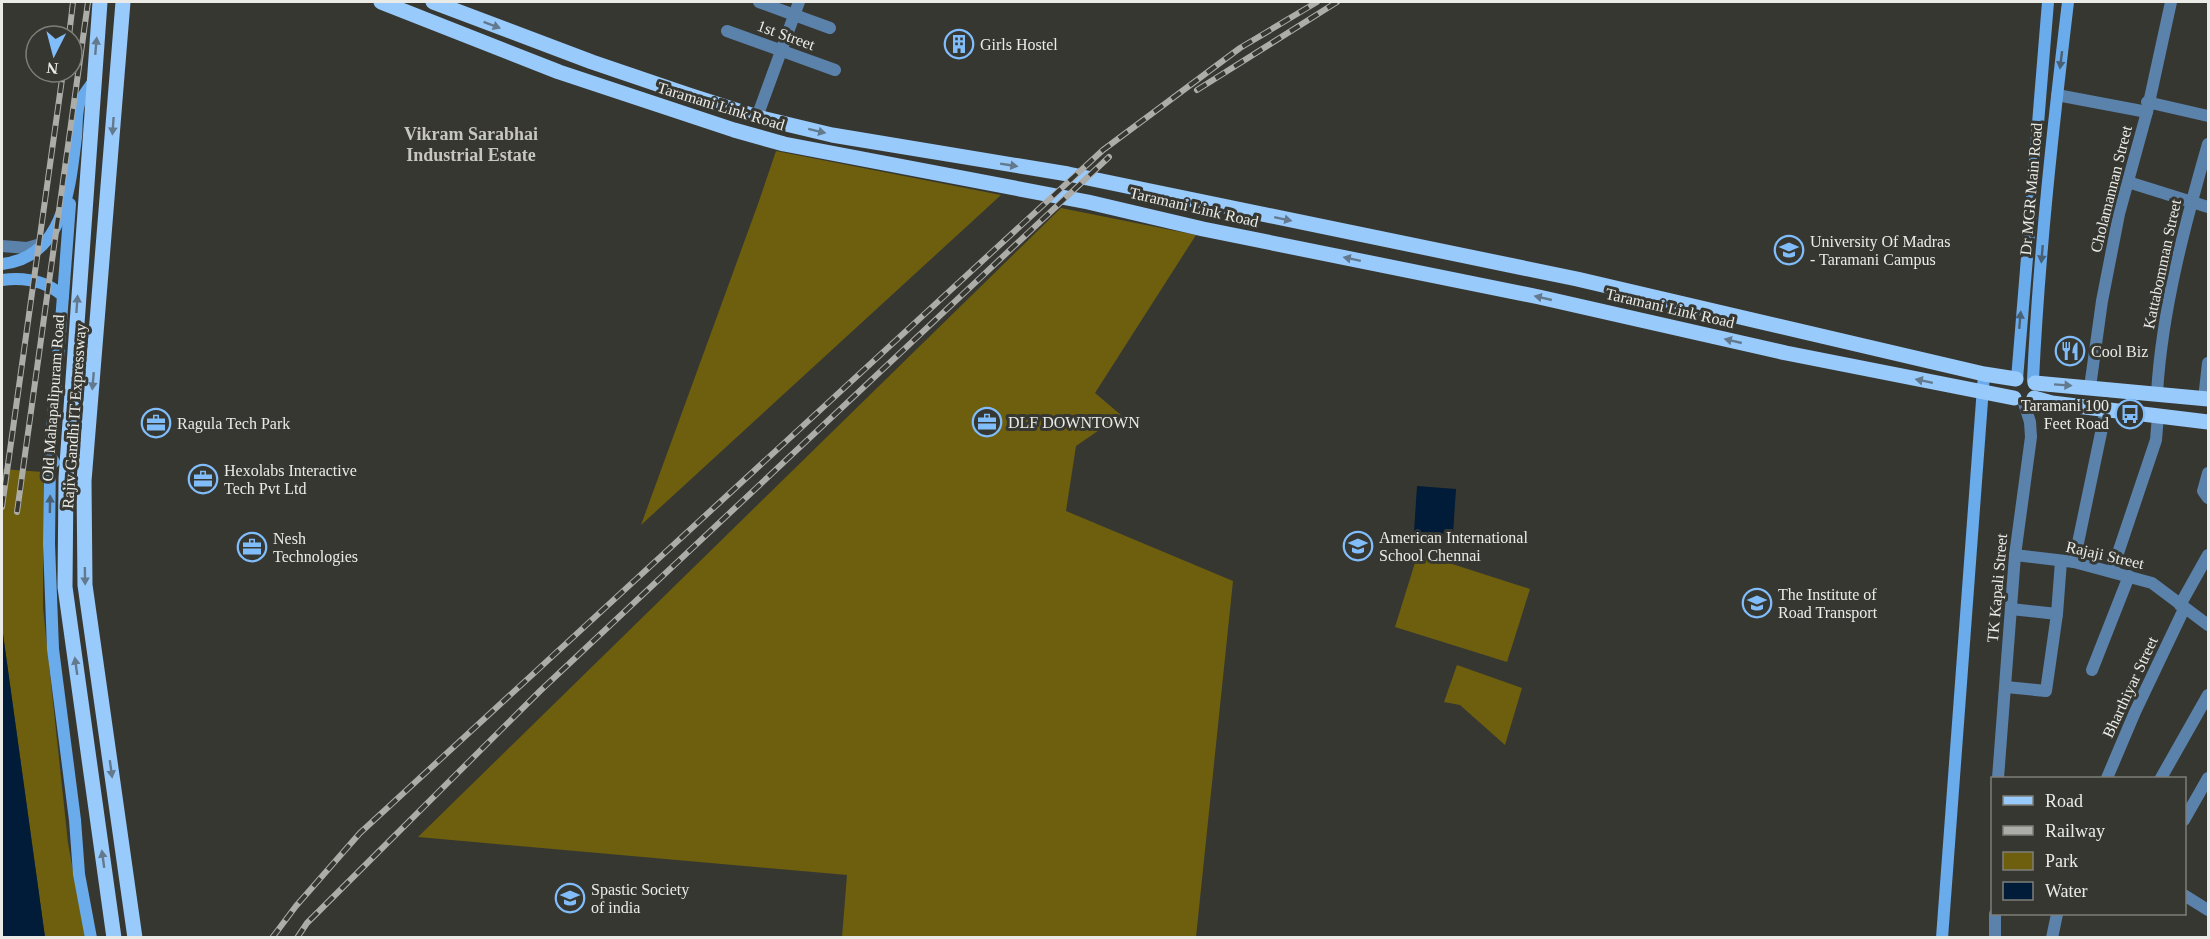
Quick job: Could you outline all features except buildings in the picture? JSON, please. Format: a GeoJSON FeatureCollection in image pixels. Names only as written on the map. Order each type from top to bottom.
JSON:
{"type":"FeatureCollection","features":[{"type":"Feature","properties":{"kind":"main road","name":"Old Mahapalipuram Road"},"geometry":{"type":"LineString","coordinates":[[100,2],[66,477],[65,587],[114,938]]}},
{"type":"Feature","properties":{"kind":"main road","name":"Taramani Link Road"},"geometry":{"type":"LineString","coordinates":[[381,2],[559,72],[712,123],[784,144],[1088,202],[1203,229],[1539,297],[1786,353],[1982,393],[2028,393]]}},
{"type":"Feature","properties":{"kind":"main road","name":"Taramani Link Road"},"geometry":{"type":"LineString","coordinates":[[433,2],[592,63],[757,117],[832,135],[1068,174],[1542,272],[1984,374],[2016,379]]}},
{"type":"Feature","properties":{"kind":"main road","name":"Dr MGR Main Road"},"geometry":{"type":"LineString","coordinates":[[2016,379],[2048,2]]}},
{"type":"Feature","properties":{"kind":"main road","name":"Dr MGR Main Road"},"geometry":{"type":"LineString","coordinates":[[2028,393],[2056,96],[2068,2]]}},
{"type":"Feature","properties":{"kind":"main road","name":"Rajiv Gandhi IT Expressway"},"geometry":{"type":"LineString","coordinates":[[123,3],[84,481],[85,585],[135,938]]}},
{"type":"Feature","properties":{"kind":"main road"},"geometry":{"type":"LineString","coordinates":[[91,938],[79,874],[75,820],[53,649],[49,544],[50,456],[70,186],[79,104],[94,81]]}},
{"type":"Feature","properties":{"kind":"main road"},"geometry":{"type":"LineString","coordinates":[[6,264],[24,258],[44,243],[59,222],[70,186]]}},
{"type":"Feature","properties":{"kind":"main road"},"geometry":{"type":"LineString","coordinates":[[6,279],[40,282],[51,286],[63,296]]}},
{"type":"Feature","properties":{"kind":"main road"},"geometry":{"type":"LineString","coordinates":[[1942,938],[1984,374]]}},
{"type":"Feature","properties":{"kind":"main road"},"geometry":{"type":"LineString","coordinates":[[2016,379],[2011,388],[2028,393],[2106,409],[2208,422]]}},
{"type":"Feature","properties":{"kind":"main road"},"geometry":{"type":"LineString","coordinates":[[2028,393],[2090,387],[2206,399]]}},
{"type":"Feature","properties":{"kind":"main road"},"geometry":{"type":"LineString","coordinates":[[50,456],[66,477]]}},
{"type":"Feature","properties":{"kind":"main road"},"geometry":{"type":"LineString","coordinates":[[108,898],[129,894]]}},
{"type":"Feature","properties":{"kind":"street"},"geometry":{"type":"LineString","coordinates":[[759,2],[830,28]]}},
{"type":"Feature","properties":{"kind":"street"},"geometry":{"type":"LineString","coordinates":[[757,117],[799,2]]}},
{"type":"Feature","properties":{"kind":"street","name":"Cholamannan Street"},"geometry":{"type":"LineString","coordinates":[[2090,387],[2102,301],[2171,2]]}},
{"type":"Feature","properties":{"kind":"street","name":"1st Street"},"geometry":{"type":"LineString","coordinates":[[727,31],[835,70]]}},
{"type":"Feature","properties":{"kind":"street"},"geometry":{"type":"LineString","coordinates":[[2056,96],[2208,116]]}},
{"type":"Feature","properties":{"kind":"street","name":"Kattabomman Street"},"geometry":{"type":"LineString","coordinates":[[2157,393],[2159,355],[2192,202],[2208,144]]}},
{"type":"Feature","properties":{"kind":"street"},"geometry":{"type":"LineString","coordinates":[[2128,182],[2208,207]]}},
{"type":"Feature","properties":{"kind":"street"},"geometry":{"type":"LineString","coordinates":[[2,246],[27,248],[44,243]]}},
{"type":"Feature","properties":{"kind":"street"},"geometry":{"type":"LineString","coordinates":[[2206,399],[2208,363]]}},
{"type":"Feature","properties":{"kind":"street","name":"TK Kapali Street"},"geometry":{"type":"LineString","coordinates":[[1998,777],[2015,555],[2031,437],[2028,393]]}},
{"type":"Feature","properties":{"kind":"street"},"geometry":{"type":"LineString","coordinates":[[2074,562],[2106,409]]}},
{"type":"Feature","properties":{"kind":"street"},"geometry":{"type":"LineString","coordinates":[[2112,571],[2156,440],[2158,415]]}},
{"type":"Feature","properties":{"kind":"street"},"geometry":{"type":"LineString","coordinates":[[2208,473],[2203,491],[2208,498]]}},
{"type":"Feature","properties":{"kind":"street","name":"Rajaji Street"},"geometry":{"type":"LineString","coordinates":[[2015,555],[2074,562],[2152,583],[2208,625]]}},
{"type":"Feature","properties":{"kind":"street","name":"Bharthiyar Street"},"geometry":{"type":"LineString","coordinates":[[2107,777],[2182,607],[2208,555]]}},
{"type":"Feature","properties":{"kind":"street"},"geometry":{"type":"LineString","coordinates":[[2006,687],[2046,691],[2057,614],[2061,561]]}},
{"type":"Feature","properties":{"kind":"street"},"geometry":{"type":"LineString","coordinates":[[2092,670],[2129,576]]}},
{"type":"Feature","properties":{"kind":"street"},"geometry":{"type":"LineString","coordinates":[[2011,609],[2057,614]]}},
{"type":"Feature","properties":{"kind":"street"},"geometry":{"type":"LineString","coordinates":[[2163,777],[2208,695]]}},
{"type":"Feature","properties":{"kind":"street"},"geometry":{"type":"LineString","coordinates":[[2186,816],[2208,778]]}},
{"type":"Feature","properties":{"kind":"street"},"geometry":{"type":"LineString","coordinates":[[2186,896],[2208,910]]}},
{"type":"Feature","properties":{"kind":"street"},"geometry":{"type":"LineString","coordinates":[[1995,915],[1995,938]]}},
{"type":"Feature","properties":{"kind":"street"},"geometry":{"type":"LineString","coordinates":[[2052,938],[2057,915]]}},
{"type":"Feature","properties":{"kind":"green space"},"geometry":{"type":"Polygon","coordinates":[[[776,151],[1001,195],[641,525],[758,204],[776,151]]]}},
{"type":"Feature","properties":{"kind":"green space"},"geometry":{"type":"Polygon","coordinates":[[[1061,208],[1196,235],[1095,393],[1121,415],[1076,446],[1066,511],[1233,581],[1196,937],[842,937],[847,875],[418,837],[1061,208]]]}},
{"type":"Feature","properties":{"kind":"green space"},"geometry":{"type":"Polygon","coordinates":[[[2,469],[43,472],[43,608],[68,843],[85,937],[45,937],[2,627],[2,469]]]}},
{"type":"Feature","properties":{"kind":"green space"},"geometry":{"type":"Polygon","coordinates":[[[1418,553],[1530,589],[1507,662],[1395,627],[1418,553]]]}},
{"type":"Feature","properties":{"kind":"green space"},"geometry":{"type":"Polygon","coordinates":[[[1457,665],[1522,688],[1505,745],[1460,705],[1444,702],[1457,665]]]}},
{"type":"Feature","properties":{"kind":"water"},"geometry":{"type":"Polygon","coordinates":[[[1417,486],[1456,489],[1453,534],[1414,532],[1417,486]]]}},
{"type":"Feature","properties":{"kind":"water"},"geometry":{"type":"Polygon","coordinates":[[[2,627],[45,937],[2,937],[2,627]]]}},
{"type":"Feature","properties":{"kind":"railway"},"geometry":{"type":"LineString","coordinates":[[70,24],[73,2]]}},
{"type":"Feature","properties":{"kind":"railway"},"geometry":{"type":"LineString","coordinates":[[17,512],[88,2]]}},
{"type":"Feature","properties":{"kind":"railway"},"geometry":{"type":"LineString","coordinates":[[272,938],[296,906],[360,833],[1103,150],[1240,48],[1317,2]]}},
{"type":"Feature","properties":{"kind":"railway"},"geometry":{"type":"LineString","coordinates":[[1197,90],[1337,2]]}},
{"type":"Feature","properties":{"kind":"railway"},"geometry":{"type":"LineString","coordinates":[[2,507],[61,84]]}},
{"type":"Feature","properties":{"kind":"railway"},"geometry":{"type":"LineString","coordinates":[[297,938],[307,923],[540,691],[1109,157]]}},
{"type":"Feature","properties":{"kind":"place","name":"Girls Hostel"},"geometry":{"type":"Point","coordinates":[959,44]}},
{"type":"Feature","properties":{"kind":"place","name":"University Of Madras - Taramani Campus"},"geometry":{"type":"Point","coordinates":[1789,250]}},
{"type":"Feature","properties":{"kind":"place","name":"Cool Biz"},"geometry":{"type":"Point","coordinates":[2070,351]}},
{"type":"Feature","properties":{"kind":"place","name":"Taramani 100 Feet Road"},"geometry":{"type":"Point","coordinates":[2130,414]}},
{"type":"Feature","properties":{"kind":"place","name":"DLF DOWNTOWN"},"geometry":{"type":"Point","coordinates":[987,422]}},
{"type":"Feature","properties":{"kind":"place","name":"Ragula Tech Park"},"geometry":{"type":"Point","coordinates":[156,423]}},
{"type":"Feature","properties":{"kind":"place","name":"Hexolabs Interactive Tech Pvt Ltd"},"geometry":{"type":"Point","coordinates":[203,479]}},
{"type":"Feature","properties":{"kind":"place","name":"American International School Chennai"},"geometry":{"type":"Point","coordinates":[1358,546]}},
{"type":"Feature","properties":{"kind":"place","name":"Nesh Technologies"},"geometry":{"type":"Point","coordinates":[252,547]}},
{"type":"Feature","properties":{"kind":"place","name":"The Institute of Road Transport"},"geometry":{"type":"Point","coordinates":[1757,603]}},
{"type":"Feature","properties":{"kind":"place","name":"Spastic Society of india"},"geometry":{"type":"Point","coordinates":[570,898]}},
{"type":"Feature","properties":{"kind":"district","name":"Vikram Sarabhai Industrial Estate"},"geometry":{"type":"Point","coordinates":[471,144]}}]}
